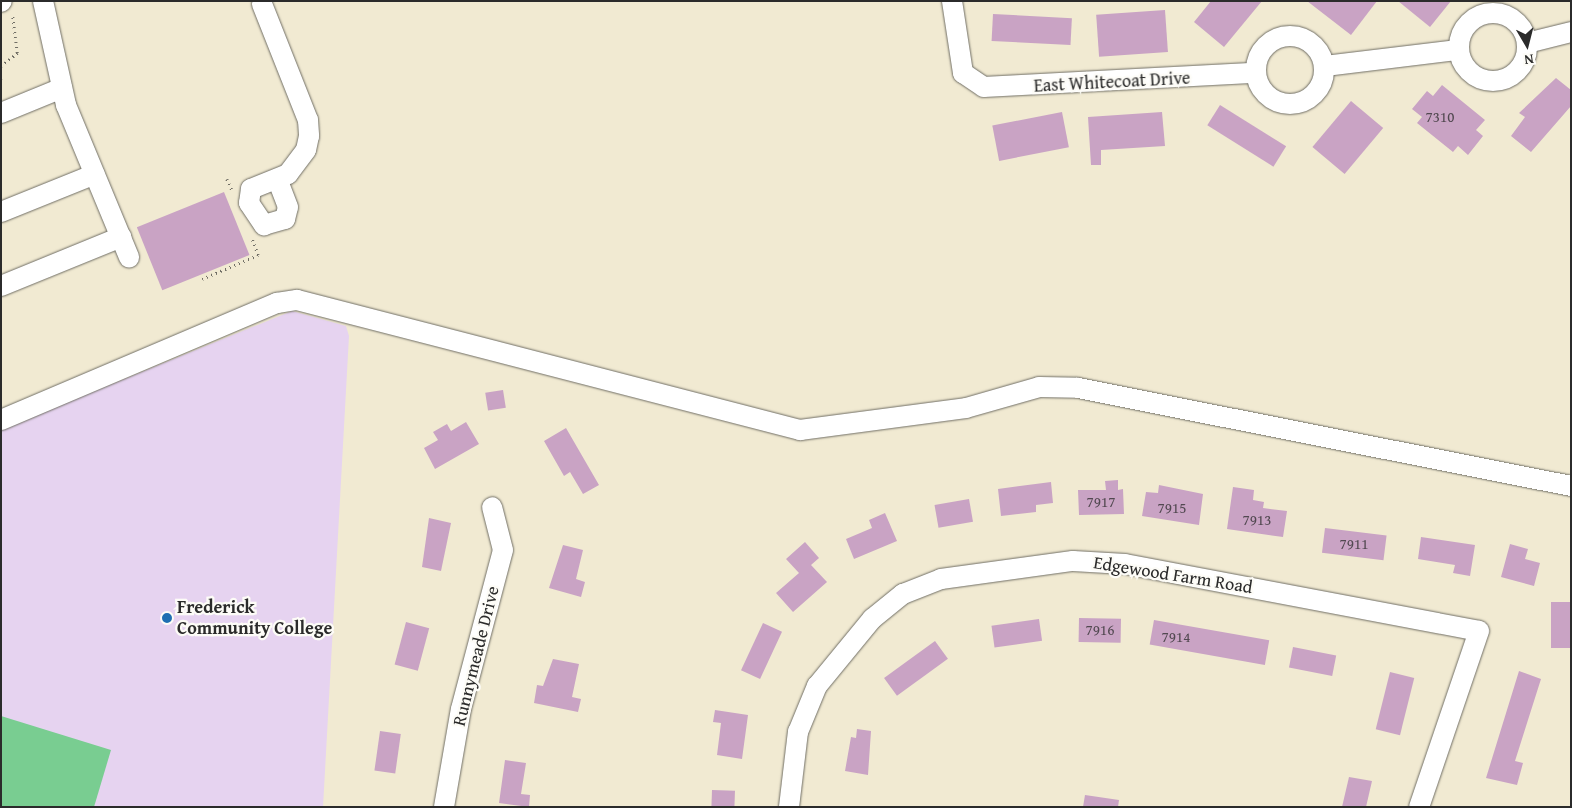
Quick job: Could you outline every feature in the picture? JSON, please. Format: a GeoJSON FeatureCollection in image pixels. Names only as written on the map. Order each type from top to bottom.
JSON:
{"type":"FeatureCollection","features":[{"type":"Feature","properties":{"kind":"street"},"geometry":{"type":"LineString","coordinates":[[43,1],[62,88],[129,257]]}},
{"type":"Feature","properties":{"kind":"street","name":"East Whitecoat Drive"},"geometry":{"type":"LineString","coordinates":[[952,1],[963,73],[970,81],[993,89],[1255,73]]}},
{"type":"Feature","properties":{"kind":"street"},"geometry":{"type":"LineString","coordinates":[[262,2],[308,120],[306,150],[288,174],[277,178]]}},
{"type":"Feature","properties":{"kind":"street"},"geometry":{"type":"LineString","coordinates":[[1490,12],[1515,20],[1527,44],[1520,69],[1496,81],[1470,74],[1458,50],[1466,25],[1490,12]]}},
{"type":"Feature","properties":{"kind":"street"},"geometry":{"type":"LineString","coordinates":[[1527,44],[1571,32]]}},
{"type":"Feature","properties":{"kind":"street"},"geometry":{"type":"LineString","coordinates":[[1287,35],[1312,43],[1324,66],[1317,92],[1293,104],[1268,96],[1255,73],[1263,48],[1287,35]]}},
{"type":"Feature","properties":{"kind":"street"},"geometry":{"type":"LineString","coordinates":[[1324,66],[1458,50]]}},
{"type":"Feature","properties":{"kind":"street"},"geometry":{"type":"LineString","coordinates":[[1,113],[62,88]]}},
{"type":"Feature","properties":{"kind":"street"},"geometry":{"type":"LineString","coordinates":[[1,212],[95,174]]}},
{"type":"Feature","properties":{"kind":"street"},"geometry":{"type":"LineString","coordinates":[[1,286],[121,237]]}},
{"type":"Feature","properties":{"kind":"street"},"geometry":{"type":"LineString","coordinates":[[1,420],[277,303],[297,300],[800,430],[966,408],[1039,387],[1078,388],[1571,486]]}},
{"type":"Feature","properties":{"kind":"street","name":"Runnymeade Drive"},"geometry":{"type":"LineString","coordinates":[[444,807],[461,709],[503,550],[492,507]]}},
{"type":"Feature","properties":{"kind":"street","name":"Edgewood Farm Road"},"geometry":{"type":"LineString","coordinates":[[789,807],[798,732],[817,686],[872,619],[903,594],[941,579],[1073,561],[1125,564],[1479,631],[1419,807]]}},
{"type":"Feature","properties":{"kind":"path"},"geometry":{"type":"LineString","coordinates":[[1,66],[17,53],[5,5]]}},
{"type":"Feature","properties":{"kind":"path"},"geometry":{"type":"LineString","coordinates":[[227,179],[234,196]]}},
{"type":"Feature","properties":{"kind":"path"},"geometry":{"type":"LineString","coordinates":[[202,279],[258,255],[248,230]]}},
{"type":"Feature","properties":{"kind":"shaded area","name":"Frederick Community College"},"geometry":{"type":"Polygon","coordinates":[[[292,311],[346,326],[349,336],[323,807],[1,807],[1,429],[292,311]]]}},
{"type":"Feature","properties":{"kind":"green space"},"geometry":{"type":"Polygon","coordinates":[[[1,716],[111,750],[94,807],[1,807],[1,716]]]}},
{"type":"Feature","properties":{"kind":"building"},"geometry":{"type":"Polygon","coordinates":[[[1211,1],[1262,1],[1224,47],[1194,22],[1211,1]]]}},
{"type":"Feature","properties":{"kind":"building"},"geometry":{"type":"Polygon","coordinates":[[[1307,1],[1377,1],[1351,35],[1307,1]]]}},
{"type":"Feature","properties":{"kind":"building"},"geometry":{"type":"Polygon","coordinates":[[[1398,1],[1451,1],[1430,27],[1398,1]]]}},
{"type":"Feature","properties":{"kind":"building"},"geometry":{"type":"Polygon","coordinates":[[[1165,10],[1168,52],[1099,57],[1096,15],[1165,10]]]}},
{"type":"Feature","properties":{"kind":"building"},"geometry":{"type":"Polygon","coordinates":[[[993,14],[1072,18],[1070,45],[992,41],[993,14]]]}},
{"type":"Feature","properties":{"kind":"building"},"geometry":{"type":"Polygon","coordinates":[[[1556,78],[1571,90],[1571,106],[1531,152],[1511,136],[1525,117],[1519,113],[1556,78]]]}},
{"type":"Feature","properties":{"kind":"building"},"geometry":{"type":"Polygon","coordinates":[[[1442,85],[1485,120],[1476,130],[1483,136],[1468,155],[1458,146],[1453,152],[1417,123],[1422,117],[1412,109],[1427,91],[1433,96],[1442,85]]]}},
{"type":"Feature","properties":{"kind":"building"},"geometry":{"type":"Polygon","coordinates":[[[1351,101],[1383,128],[1345,174],[1312,147],[1351,101]]]}},
{"type":"Feature","properties":{"kind":"building"},"geometry":{"type":"Polygon","coordinates":[[[1220,105],[1286,146],[1273,167],[1207,125],[1220,105]]]}},
{"type":"Feature","properties":{"kind":"building"},"geometry":{"type":"Polygon","coordinates":[[[1062,112],[1069,147],[999,161],[992,126],[1062,112]]]}},
{"type":"Feature","properties":{"kind":"building"},"geometry":{"type":"Polygon","coordinates":[[[1162,112],[1165,146],[1101,150],[1101,165],[1091,165],[1088,117],[1162,112]]]}},
{"type":"Feature","properties":{"kind":"building"},"geometry":{"type":"Polygon","coordinates":[[[224,192],[249,255],[162,290],[137,227],[224,192]]]}},
{"type":"Feature","properties":{"kind":"building"},"geometry":{"type":"Polygon","coordinates":[[[503,390],[506,408],[488,411],[485,393],[503,390]]]}},
{"type":"Feature","properties":{"kind":"building"},"geometry":{"type":"Polygon","coordinates":[[[466,422],[479,444],[435,469],[424,448],[438,440],[433,432],[447,424],[451,431],[466,422]]]}},
{"type":"Feature","properties":{"kind":"building"},"geometry":{"type":"Polygon","coordinates":[[[566,428],[599,485],[583,494],[570,472],[564,476],[544,441],[566,428]]]}},
{"type":"Feature","properties":{"kind":"building"},"geometry":{"type":"Polygon","coordinates":[[[1118,480],[1118,490],[1123,489],[1124,514],[1079,515],[1078,490],[1106,490],[1105,481],[1118,480]]]}},
{"type":"Feature","properties":{"kind":"building"},"geometry":{"type":"Polygon","coordinates":[[[1051,482],[1053,503],[1036,505],[1036,512],[1001,516],[998,489],[1051,482]]]}},
{"type":"Feature","properties":{"kind":"building"},"geometry":{"type":"Polygon","coordinates":[[[1159,485],[1203,494],[1199,525],[1142,516],[1146,492],[1158,493],[1159,485]]]}},
{"type":"Feature","properties":{"kind":"building"},"geometry":{"type":"Polygon","coordinates":[[[1233,487],[1254,490],[1253,500],[1264,502],[1263,508],[1287,511],[1283,537],[1227,529],[1233,487]]]}},
{"type":"Feature","properties":{"kind":"building"},"geometry":{"type":"Polygon","coordinates":[[[969,499],[973,522],[939,528],[935,505],[969,499]]]}},
{"type":"Feature","properties":{"kind":"building"},"geometry":{"type":"Polygon","coordinates":[[[885,513],[897,541],[854,559],[846,539],[872,528],[869,520],[885,513]]]}},
{"type":"Feature","properties":{"kind":"building"},"geometry":{"type":"Polygon","coordinates":[[[429,518],[451,523],[441,571],[422,567],[429,518]]]}},
{"type":"Feature","properties":{"kind":"building"},"geometry":{"type":"Polygon","coordinates":[[[1325,528],[1387,536],[1383,560],[1322,553],[1325,528]]]}},
{"type":"Feature","properties":{"kind":"building"},"geometry":{"type":"Polygon","coordinates":[[[1421,537],[1475,545],[1470,576],[1453,573],[1455,565],[1418,559],[1421,537]]]}},
{"type":"Feature","properties":{"kind":"building"},"geometry":{"type":"Polygon","coordinates":[[[805,542],[819,558],[811,565],[827,582],[793,612],[776,593],[799,573],[786,559],[805,542]]]}},
{"type":"Feature","properties":{"kind":"building"},"geometry":{"type":"Polygon","coordinates":[[[1510,544],[1528,549],[1525,559],[1540,563],[1534,586],[1501,577],[1510,544]]]}},
{"type":"Feature","properties":{"kind":"building"},"geometry":{"type":"Polygon","coordinates":[[[563,545],[583,550],[576,579],[585,582],[581,597],[549,588],[563,545]]]}},
{"type":"Feature","properties":{"kind":"building"},"geometry":{"type":"Polygon","coordinates":[[[1551,602],[1571,602],[1571,648],[1551,648],[1551,602]]]}},
{"type":"Feature","properties":{"kind":"building"},"geometry":{"type":"Polygon","coordinates":[[[1079,618],[1121,619],[1121,643],[1079,642],[1079,618]]]}},
{"type":"Feature","properties":{"kind":"building"},"geometry":{"type":"Polygon","coordinates":[[[1039,619],[1042,641],[995,647],[991,626],[1039,619]]]}},
{"type":"Feature","properties":{"kind":"building"},"geometry":{"type":"Polygon","coordinates":[[[1154,620],[1269,640],[1265,665],[1150,645],[1154,620]]]}},
{"type":"Feature","properties":{"kind":"building"},"geometry":{"type":"Polygon","coordinates":[[[406,622],[429,628],[418,671],[395,665],[406,622]]]}},
{"type":"Feature","properties":{"kind":"building"},"geometry":{"type":"Polygon","coordinates":[[[763,623],[782,632],[760,679],[741,670],[763,623]]]}},
{"type":"Feature","properties":{"kind":"building"},"geometry":{"type":"Polygon","coordinates":[[[935,641],[948,659],[897,696],[884,678],[935,641]]]}},
{"type":"Feature","properties":{"kind":"building"},"geometry":{"type":"Polygon","coordinates":[[[1293,647],[1336,655],[1332,676],[1289,668],[1293,647]]]}},
{"type":"Feature","properties":{"kind":"building"},"geometry":{"type":"Polygon","coordinates":[[[553,659],[579,664],[572,697],[581,699],[578,712],[534,703],[537,685],[543,686],[553,659]]]}},
{"type":"Feature","properties":{"kind":"building"},"geometry":{"type":"Polygon","coordinates":[[[1519,671],[1541,679],[1515,761],[1523,763],[1517,785],[1486,778],[1519,671]]]}},
{"type":"Feature","properties":{"kind":"building"},"geometry":{"type":"Polygon","coordinates":[[[1390,672],[1414,678],[1400,735],[1376,729],[1390,672]]]}},
{"type":"Feature","properties":{"kind":"building"},"geometry":{"type":"Polygon","coordinates":[[[715,710],[748,715],[742,759],[717,755],[721,723],[713,722],[715,710]]]}},
{"type":"Feature","properties":{"kind":"building"},"geometry":{"type":"Polygon","coordinates":[[[857,729],[871,731],[868,775],[845,771],[851,737],[856,738],[857,729]]]}},
{"type":"Feature","properties":{"kind":"building"},"geometry":{"type":"Polygon","coordinates":[[[380,731],[401,734],[395,774],[374,771],[380,731]]]}},
{"type":"Feature","properties":{"kind":"building"},"geometry":{"type":"Polygon","coordinates":[[[505,760],[526,763],[521,794],[530,795],[529,807],[499,803],[505,760]]]}},
{"type":"Feature","properties":{"kind":"building"},"geometry":{"type":"Polygon","coordinates":[[[1349,777],[1372,781],[1366,807],[1342,807],[1349,777]]]}},
{"type":"Feature","properties":{"kind":"building"},"geometry":{"type":"Polygon","coordinates":[[[712,790],[735,791],[734,807],[711,807],[712,790]]]}},
{"type":"Feature","properties":{"kind":"building"},"geometry":{"type":"Polygon","coordinates":[[[1085,795],[1119,800],[1118,807],[1083,807],[1085,795]]]}},
{"type":"Feature","properties":{"kind":"place","name":"Frederick Community College"},"geometry":{"type":"Point","coordinates":[167,618]}}]}
